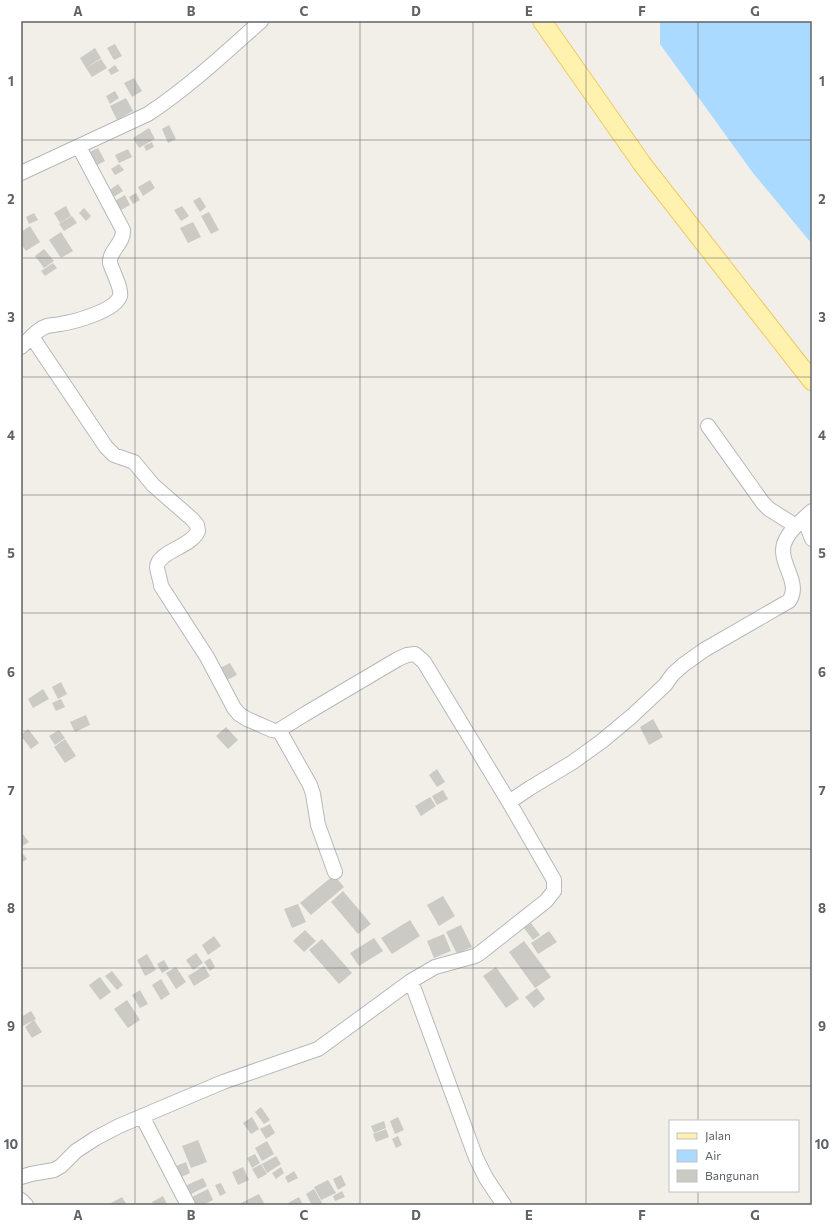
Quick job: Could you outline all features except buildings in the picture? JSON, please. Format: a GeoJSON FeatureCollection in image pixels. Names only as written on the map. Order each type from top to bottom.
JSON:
{"type":"FeatureCollection","features":[{"type":"Feature","properties":{"kind":"main road"},"geometry":{"type":"LineString","coordinates":[[542,21],[643,165],[812,381]]}},
{"type":"Feature","properties":{"kind":"street"},"geometry":{"type":"LineString","coordinates":[[21,173],[148,114],[162,105],[197,77],[261,21]]}},
{"type":"Feature","properties":{"kind":"street"},"geometry":{"type":"LineString","coordinates":[[21,347],[47,326],[77,321],[102,312],[120,296],[120,291],[110,260],[112,251],[122,239],[123,230],[79,147]]}},
{"type":"Feature","properties":{"kind":"street"},"geometry":{"type":"LineString","coordinates":[[21,1177],[54,1170],[61,1166],[76,1151],[96,1138],[142,1116],[223,1082],[318,1049],[411,981],[435,967],[475,956],[480,953],[546,901],[554,891],[554,880],[509,802],[424,662],[415,654],[407,655],[398,659],[279,730],[272,730],[255,724],[239,714],[234,708],[207,657],[161,586],[160,575],[157,570],[157,566],[162,558],[194,539],[198,531],[197,525],[153,484],[134,462],[114,455],[106,447],[32,337]]}},
{"type":"Feature","properties":{"kind":"street"},"geometry":{"type":"LineString","coordinates":[[708,426],[763,503],[770,509],[804,518]]}},
{"type":"Feature","properties":{"kind":"street"},"geometry":{"type":"LineString","coordinates":[[509,802],[602,741],[632,716],[665,685],[676,671],[687,662],[704,650],[790,601],[792,598],[793,585],[786,565],[783,548],[790,534],[804,518]]}},
{"type":"Feature","properties":{"kind":"street"},"geometry":{"type":"LineString","coordinates":[[804,518],[812,539]]}},
{"type":"Feature","properties":{"kind":"street"},"geometry":{"type":"LineString","coordinates":[[279,730],[310,785],[318,825],[335,872]]}},
{"type":"Feature","properties":{"kind":"street"},"geometry":{"type":"LineString","coordinates":[[411,981],[476,1158],[486,1178],[504,1205]]}},
{"type":"Feature","properties":{"kind":"street"},"geometry":{"type":"LineString","coordinates":[[142,1116],[188,1205]]}},
{"type":"Feature","properties":{"kind":"street"},"geometry":{"type":"LineString","coordinates":[[21,1200],[26,1205]]}},
{"type":"Feature","properties":{"kind":"water"},"geometry":{"type":"Polygon","coordinates":[[[660,21],[812,21],[812,244],[753,173],[660,44],[660,21]]]}}]}
